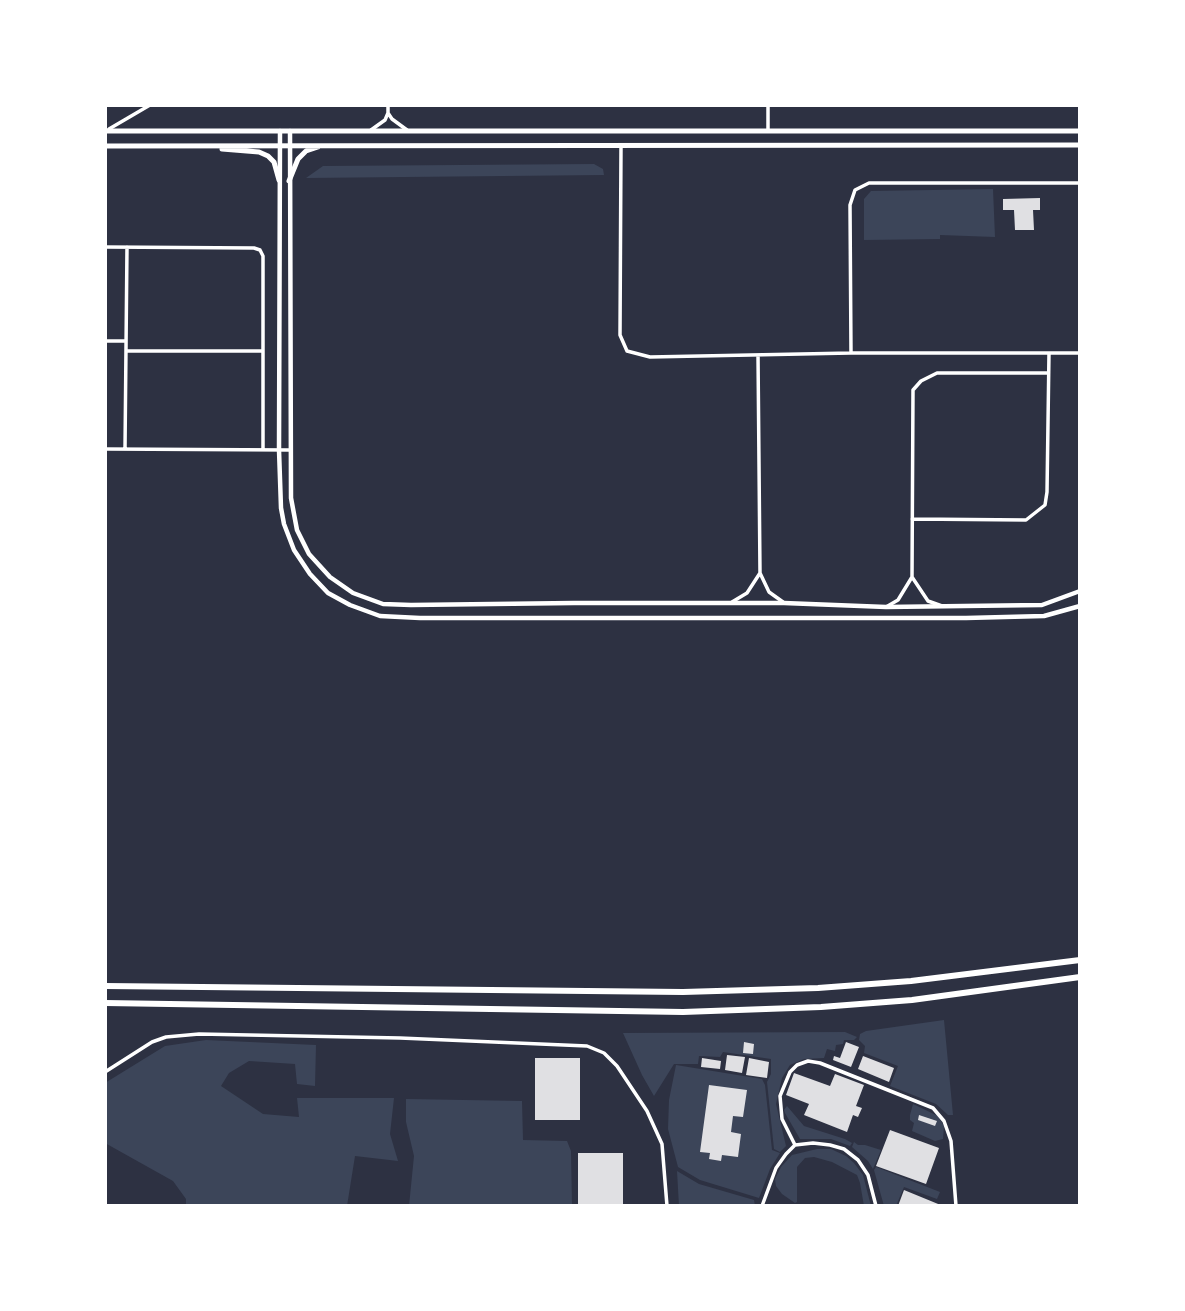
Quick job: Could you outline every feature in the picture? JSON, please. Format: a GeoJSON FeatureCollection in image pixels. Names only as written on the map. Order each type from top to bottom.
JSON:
{"type":"FeatureCollection","features":[{"type":"Feature","properties":{"kind":"highway"},"geometry":{"type":"LineString","coordinates":[[105,986],[696,992],[818,988],[911,981],[1080,960]]}},
{"type":"Feature","properties":{"kind":"highway"},"geometry":{"type":"LineString","coordinates":[[105,1003],[683,1012],[821,1007],[912,1000],[1080,977]]}},
{"type":"Feature","properties":{"kind":"main road"},"geometry":{"type":"LineString","coordinates":[[106,131],[1080,131]]}},
{"type":"Feature","properties":{"kind":"main road"},"geometry":{"type":"LineString","coordinates":[[289,181],[301,155],[328,144]]}},
{"type":"Feature","properties":{"kind":"main road"},"geometry":{"type":"LineString","coordinates":[[105,146],[1080,145]]}},
{"type":"Feature","properties":{"kind":"main road"},"geometry":{"type":"LineString","coordinates":[[183,147],[259,152],[274,162],[279,180]]}},
{"type":"Feature","properties":{"kind":"street"},"geometry":{"type":"LineString","coordinates":[[370,131],[381,124],[388,113],[388,105]]}},
{"type":"Feature","properties":{"kind":"street"},"geometry":{"type":"LineString","coordinates":[[768,105],[768,130]]}},
{"type":"Feature","properties":{"kind":"street"},"geometry":{"type":"LineString","coordinates":[[106,131],[148,106]]}},
{"type":"Feature","properties":{"kind":"street"},"geometry":{"type":"LineString","coordinates":[[388,113],[397,123],[409,130]]}},
{"type":"Feature","properties":{"kind":"street"},"geometry":{"type":"LineString","coordinates":[[280,131],[281,508],[294,550],[310,574],[328,593],[350,606],[380,616],[420,618],[966,618],[1044,616],[1080,606]]}},
{"type":"Feature","properties":{"kind":"street"},"geometry":{"type":"LineString","coordinates":[[290,131],[291,498],[297,530],[309,554],[330,577],[354,593],[383,604],[784,603],[886,607],[1042,604],[1080,591]]}},
{"type":"Feature","properties":{"kind":"street"},"geometry":{"type":"LineString","coordinates":[[621,144],[620,335],[627,351],[650,357],[851,353],[1080,353]]}},
{"type":"Feature","properties":{"kind":"street"},"geometry":{"type":"LineString","coordinates":[[851,353],[850,205],[855,190],[869,183],[1080,183]]}},
{"type":"Feature","properties":{"kind":"street"},"geometry":{"type":"LineString","coordinates":[[105,247],[260,250],[263,256],[263,450]]}},
{"type":"Feature","properties":{"kind":"street"},"geometry":{"type":"LineString","coordinates":[[125,449],[127,247]]}},
{"type":"Feature","properties":{"kind":"street"},"geometry":{"type":"LineString","coordinates":[[105,341],[125,341]]}},
{"type":"Feature","properties":{"kind":"street"},"geometry":{"type":"LineString","coordinates":[[126,351],[263,351]]}},
{"type":"Feature","properties":{"kind":"street"},"geometry":{"type":"LineString","coordinates":[[912,519],[1026,520],[1045,505],[1048,492],[1049,353]]}},
{"type":"Feature","properties":{"kind":"street"},"geometry":{"type":"LineString","coordinates":[[758,355],[760,573],[769,592],[784,603]]}},
{"type":"Feature","properties":{"kind":"street"},"geometry":{"type":"LineString","coordinates":[[886,607],[898,600],[912,577],[913,390],[921,381],[937,373],[1048,373]]}},
{"type":"Feature","properties":{"kind":"street"},"geometry":{"type":"LineString","coordinates":[[105,449],[290,450]]}},
{"type":"Feature","properties":{"kind":"street"},"geometry":{"type":"LineString","coordinates":[[727,604],[747,593],[760,573]]}},
{"type":"Feature","properties":{"kind":"street"},"geometry":{"type":"LineString","coordinates":[[912,577],[928,601],[942,606]]}},
{"type":"Feature","properties":{"kind":"street"},"geometry":{"type":"LineString","coordinates":[[105,1072],[152,1042],[166,1037],[199,1034],[400,1038],[587,1046],[604,1053],[617,1066],[647,1111],[662,1144],[667,1206]]}},
{"type":"Feature","properties":{"kind":"street"},"geometry":{"type":"LineString","coordinates":[[795,1144],[782,1119],[780,1096],[790,1072],[797,1065],[808,1061],[820,1063],[933,1108],[944,1121],[951,1140],[956,1206]]}},
{"type":"Feature","properties":{"kind":"street"},"geometry":{"type":"LineString","coordinates":[[762,1206],[776,1168],[795,1144]]}},
{"type":"Feature","properties":{"kind":"street"},"geometry":{"type":"LineString","coordinates":[[795,1144],[830,1145],[849,1153],[868,1174],[876,1206]]}},
{"type":"Feature","properties":{"kind":"shaded area"},"geometry":{"type":"Polygon","coordinates":[[[594,164],[603,169],[604,175],[306,178],[323,166],[594,164]]]}},
{"type":"Feature","properties":{"kind":"shaded area"},"geometry":{"type":"Polygon","coordinates":[[[993,189],[995,237],[940,235],[940,239],[864,240],[864,199],[871,191],[993,189]]]}},
{"type":"Feature","properties":{"kind":"shaded area"},"geometry":{"type":"Polygon","coordinates":[[[944,1020],[953,1115],[948,1115],[936,1104],[890,1086],[898,1066],[864,1053],[865,1046],[859,1040],[860,1034],[866,1031],[944,1020]]]}},
{"type":"Feature","properties":{"kind":"shaded area"},"geometry":{"type":"Polygon","coordinates":[[[845,1032],[857,1037],[836,1045],[835,1051],[827,1049],[824,1058],[804,1059],[790,1065],[782,1078],[776,1104],[786,1146],[780,1152],[774,1149],[767,1082],[771,1074],[771,1059],[723,1052],[720,1057],[699,1056],[698,1064],[674,1064],[654,1096],[623,1033],[845,1032]]]}},
{"type":"Feature","properties":{"kind":"shaded area"},"geometry":{"type":"Polygon","coordinates":[[[206,1040],[316,1045],[315,1086],[297,1084],[295,1064],[249,1061],[229,1073],[221,1086],[263,1114],[299,1117],[297,1098],[394,1098],[390,1134],[398,1161],[355,1156],[347,1206],[186,1206],[186,1199],[173,1181],[105,1143],[105,1083],[165,1046],[206,1040]]]}},
{"type":"Feature","properties":{"kind":"shaded area"},"geometry":{"type":"Polygon","coordinates":[[[676,1065],[762,1079],[765,1085],[772,1150],[780,1153],[770,1169],[759,1198],[700,1180],[678,1167],[668,1129],[669,1100],[676,1065]]]}},
{"type":"Feature","properties":{"kind":"shaded area"},"geometry":{"type":"Polygon","coordinates":[[[406,1099],[522,1101],[523,1140],[567,1141],[571,1151],[572,1206],[409,1206],[414,1156],[406,1122],[406,1099]]]}},
{"type":"Feature","properties":{"kind":"shaded area"},"geometry":{"type":"Polygon","coordinates":[[[913,1104],[938,1116],[944,1126],[943,1139],[935,1141],[912,1131],[914,1123],[910,1120],[910,1115],[913,1104]]]}},
{"type":"Feature","properties":{"kind":"shaded area"},"geometry":{"type":"Polygon","coordinates":[[[787,1106],[804,1126],[852,1143],[850,1146],[831,1139],[800,1139],[785,1113],[787,1106]]]}},
{"type":"Feature","properties":{"kind":"shaded area"},"geometry":{"type":"Polygon","coordinates":[[[854,1142],[881,1150],[873,1169],[852,1147],[854,1142]]]}},
{"type":"Feature","properties":{"kind":"shaded area"},"geometry":{"type":"Polygon","coordinates":[[[817,1149],[831,1149],[854,1163],[863,1175],[871,1206],[864,1206],[857,1175],[832,1162],[814,1157],[805,1158],[797,1167],[797,1202],[782,1194],[775,1179],[781,1167],[792,1155],[817,1149]]]}},
{"type":"Feature","properties":{"kind":"shaded area"},"geometry":{"type":"Polygon","coordinates":[[[876,1167],[940,1192],[937,1199],[904,1187],[896,1206],[884,1206],[874,1170],[876,1167]]]}},
{"type":"Feature","properties":{"kind":"shaded area"},"geometry":{"type":"Polygon","coordinates":[[[677,1171],[699,1184],[754,1200],[755,1206],[679,1206],[677,1171]]]}},
{"type":"Feature","properties":{"kind":"building"},"geometry":{"type":"Polygon","coordinates":[[[1040,198],[1040,210],[1033,210],[1034,230],[1015,230],[1014,210],[1003,210],[1003,199],[1040,198]]]}},
{"type":"Feature","properties":{"kind":"building"},"geometry":{"type":"Polygon","coordinates":[[[744,1042],[754,1044],[753,1054],[743,1053],[744,1042]]]}},
{"type":"Feature","properties":{"kind":"building"},"geometry":{"type":"Polygon","coordinates":[[[846,1042],[859,1047],[851,1067],[833,1060],[834,1056],[840,1058],[846,1042]]]}},
{"type":"Feature","properties":{"kind":"building"},"geometry":{"type":"Polygon","coordinates":[[[727,1055],[745,1057],[742,1073],[725,1070],[727,1055]]]}},
{"type":"Feature","properties":{"kind":"building"},"geometry":{"type":"Polygon","coordinates":[[[863,1056],[894,1068],[889,1082],[858,1069],[863,1056]]]}},
{"type":"Feature","properties":{"kind":"building"},"geometry":{"type":"Polygon","coordinates":[[[535,1058],[580,1058],[580,1120],[535,1120],[535,1058]]]}},
{"type":"Feature","properties":{"kind":"building"},"geometry":{"type":"Polygon","coordinates":[[[702,1058],[721,1061],[720,1069],[701,1067],[702,1058]]]}},
{"type":"Feature","properties":{"kind":"building"},"geometry":{"type":"Polygon","coordinates":[[[749,1058],[769,1062],[767,1078],[746,1075],[749,1058]]]}},
{"type":"Feature","properties":{"kind":"building"},"geometry":{"type":"Polygon","coordinates":[[[794,1073],[830,1086],[835,1074],[864,1085],[856,1106],[862,1108],[858,1117],[853,1115],[847,1132],[804,1115],[809,1104],[786,1095],[794,1073]]]}},
{"type":"Feature","properties":{"kind":"building"},"geometry":{"type":"Polygon","coordinates":[[[709,1085],[747,1090],[743,1117],[733,1116],[731,1132],[741,1134],[738,1157],[722,1155],[721,1161],[709,1159],[710,1153],[700,1152],[709,1085]]]}},
{"type":"Feature","properties":{"kind":"building"},"geometry":{"type":"Polygon","coordinates":[[[919,1115],[937,1121],[935,1126],[918,1120],[919,1115]]]}},
{"type":"Feature","properties":{"kind":"building"},"geometry":{"type":"Polygon","coordinates":[[[890,1130],[939,1148],[926,1184],[876,1166],[890,1130]]]}},
{"type":"Feature","properties":{"kind":"building"},"geometry":{"type":"Polygon","coordinates":[[[578,1153],[623,1153],[623,1206],[578,1206],[578,1153]]]}},
{"type":"Feature","properties":{"kind":"building"},"geometry":{"type":"Polygon","coordinates":[[[904,1190],[943,1206],[898,1206],[904,1190]]]}}]}
